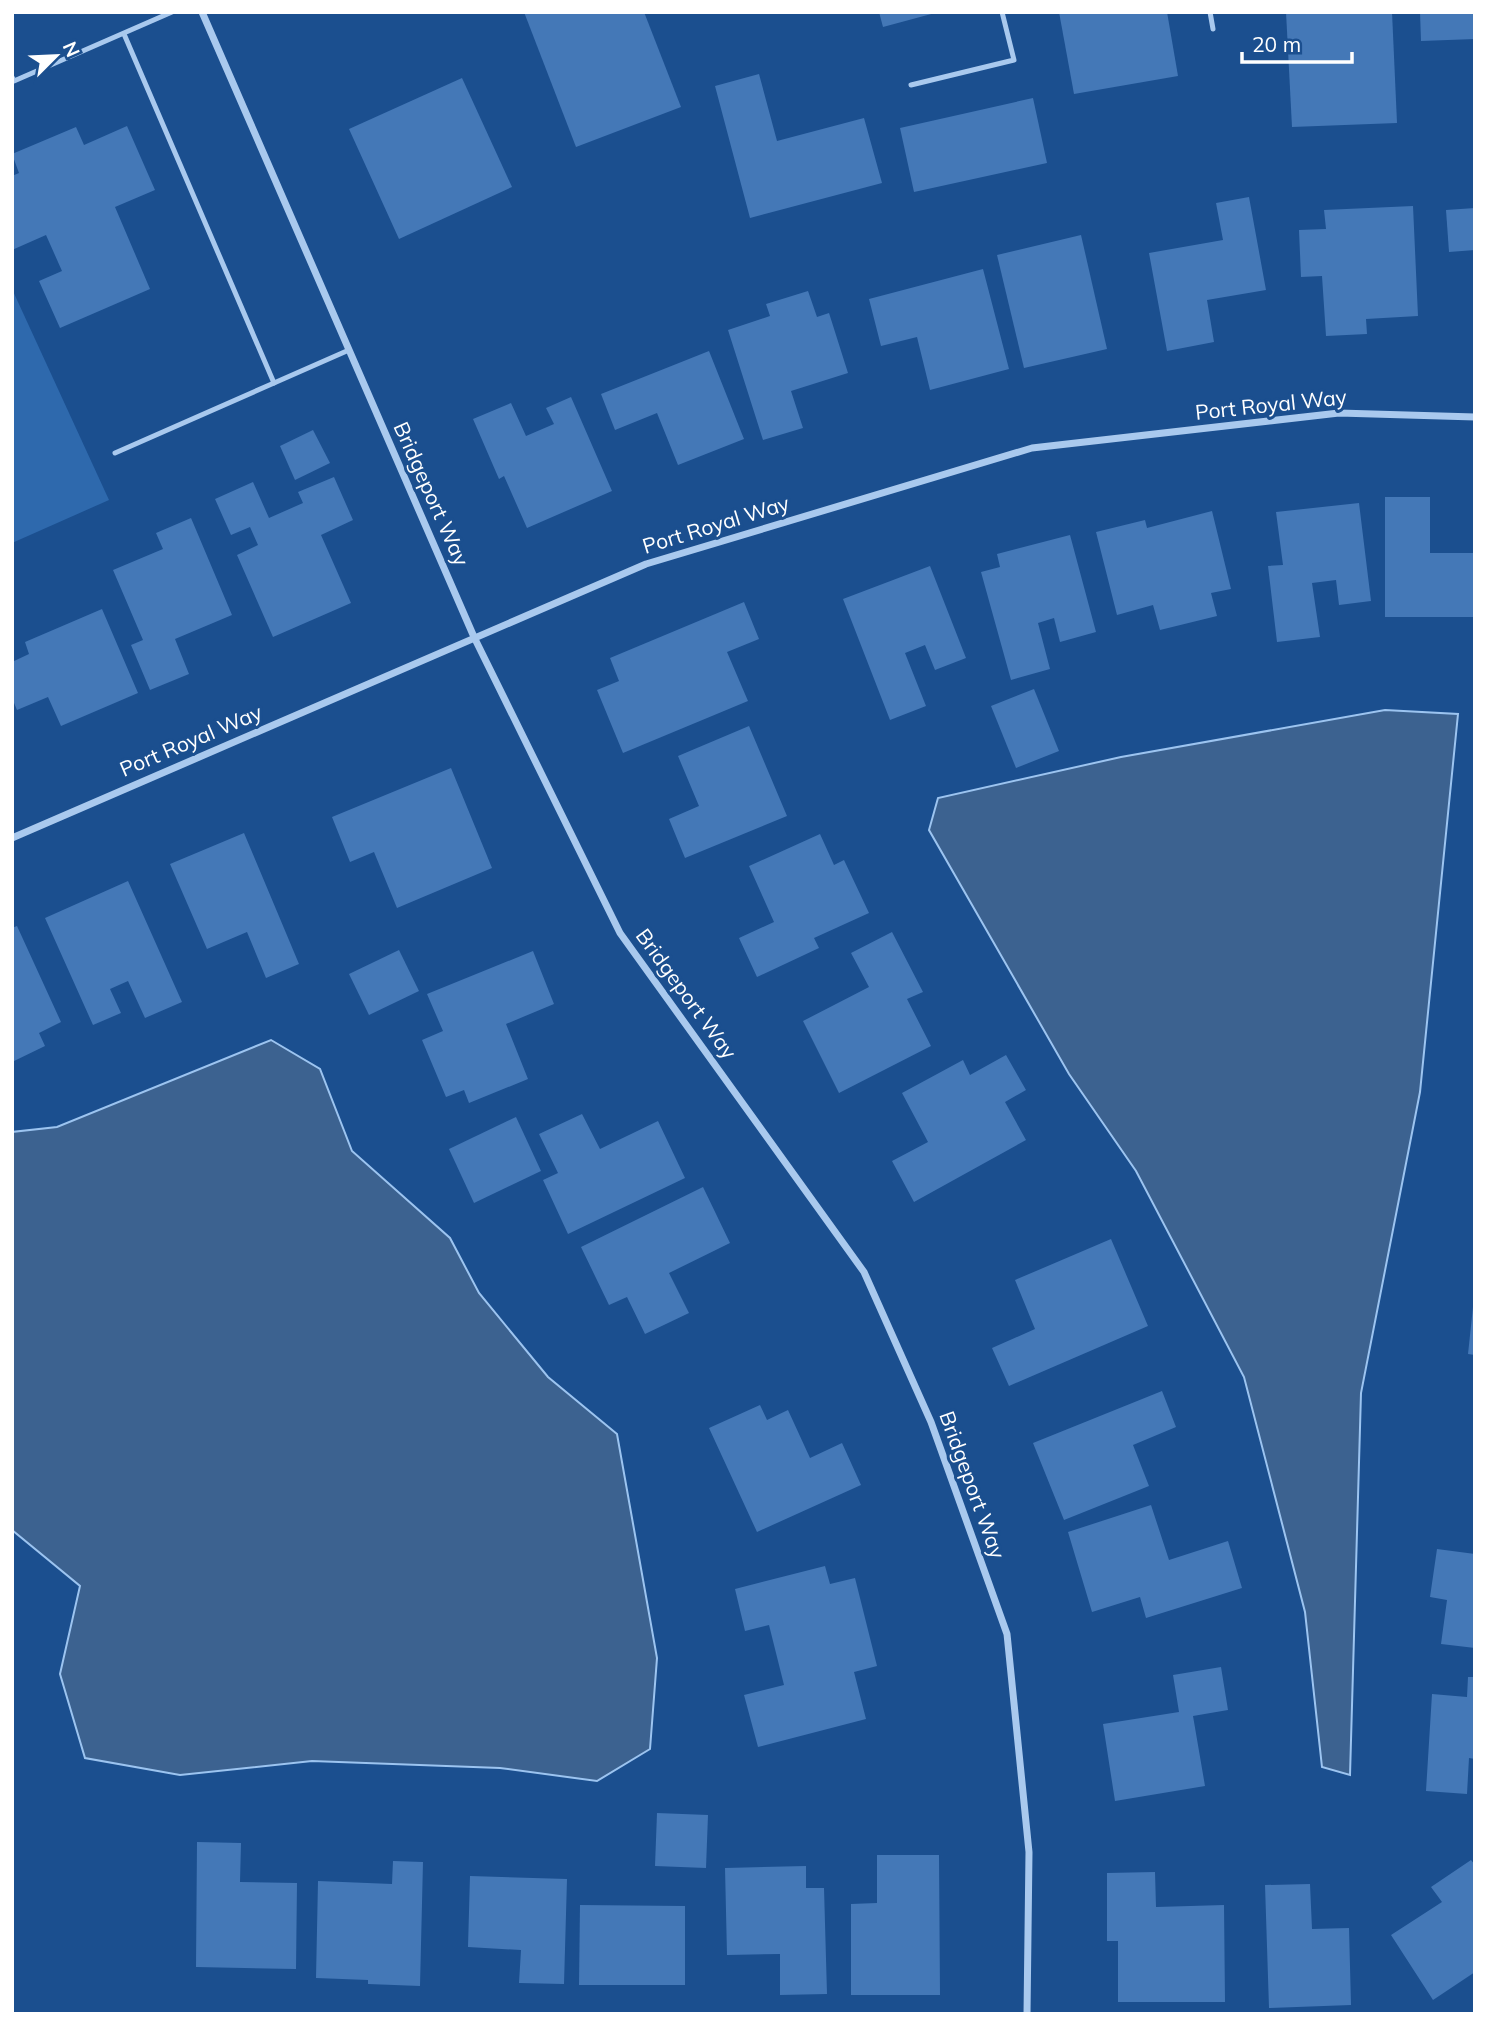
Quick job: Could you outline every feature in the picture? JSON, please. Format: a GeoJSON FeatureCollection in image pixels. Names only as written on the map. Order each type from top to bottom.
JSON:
{"type":"FeatureCollection","features":[{"type":"Feature","properties":{"kind":"street","name":"Bridgeport Way"},"geometry":{"type":"LineString","coordinates":[[202,12],[474,637],[620,933],[864,1272],[931,1422],[1007,1634],[1029,1852],[1027,2014]]}},
{"type":"Feature","properties":{"kind":"street","name":"Port Royal Way"},"geometry":{"type":"LineString","coordinates":[[12,838],[646,564],[1032,448],[1339,413],[1475,417]]}},
{"type":"Feature","properties":{"kind":"lane"},"geometry":{"type":"LineString","coordinates":[[13,80],[172,12]]}},
{"type":"Feature","properties":{"kind":"lane"},"geometry":{"type":"LineString","coordinates":[[911,85],[1014,60],[1002,12]]}},
{"type":"Feature","properties":{"kind":"lane"},"geometry":{"type":"LineString","coordinates":[[1210,12],[1213,29]]}},
{"type":"Feature","properties":{"kind":"lane"},"geometry":{"type":"LineString","coordinates":[[124,34],[274,383]]}},
{"type":"Feature","properties":{"kind":"lane"},"geometry":{"type":"LineString","coordinates":[[115,453],[349,350]]}},
{"type":"Feature","properties":{"kind":"shaded area"},"geometry":{"type":"Polygon","coordinates":[[[12,289],[109,500],[12,543],[12,289]]]}},
{"type":"Feature","properties":{"kind":"shaded area"},"geometry":{"type":"Polygon","coordinates":[[[1385,710],[1458,714],[1420,1092],[1361,1393],[1350,1775],[1322,1767],[1305,1612],[1244,1377],[1136,1171],[1069,1074],[929,830],[938,798],[1121,757],[1385,710]]]}},
{"type":"Feature","properties":{"kind":"shaded area"},"geometry":{"type":"Polygon","coordinates":[[[271,1040],[320,1069],[352,1151],[450,1238],[479,1293],[548,1377],[617,1434],[657,1658],[650,1749],[597,1781],[500,1768],[312,1761],[180,1775],[85,1758],[60,1674],[80,1586],[12,1530],[12,1132],[57,1127],[271,1040]]]}},
{"type":"Feature","properties":{"kind":"building"},"geometry":{"type":"Polygon","coordinates":[[[524,12],[644,12],[681,107],[576,147],[524,12]]]}},
{"type":"Feature","properties":{"kind":"building"},"geometry":{"type":"Polygon","coordinates":[[[879,12],[935,12],[935,13],[883,27],[879,12]]]}},
{"type":"Feature","properties":{"kind":"building"},"geometry":{"type":"Polygon","coordinates":[[[1059,12],[1167,12],[1178,76],[1074,94],[1059,12]]]}},
{"type":"Feature","properties":{"kind":"building"},"geometry":{"type":"Polygon","coordinates":[[[1286,12],[1392,12],[1397,123],[1292,127],[1286,12]]]}},
{"type":"Feature","properties":{"kind":"building"},"geometry":{"type":"Polygon","coordinates":[[[1420,12],[1475,12],[1475,39],[1421,41],[1420,12]]]}},
{"type":"Feature","properties":{"kind":"building"},"geometry":{"type":"Polygon","coordinates":[[[759,74],[777,141],[864,118],[882,183],[750,218],[715,86],[759,74]]]}},
{"type":"Feature","properties":{"kind":"building"},"geometry":{"type":"Polygon","coordinates":[[[462,78],[512,187],[399,239],[349,129],[462,78]]]}},
{"type":"Feature","properties":{"kind":"building"},"geometry":{"type":"Polygon","coordinates":[[[1033,98],[1047,163],[914,192],[900,128],[1033,98]]]}},
{"type":"Feature","properties":{"kind":"building"},"geometry":{"type":"Polygon","coordinates":[[[127,126],[155,190],[115,207],[150,289],[60,328],[39,281],[62,271],[46,235],[12,250],[12,176],[19,173],[12,154],[76,127],[84,145],[127,126]]]}},
{"type":"Feature","properties":{"kind":"building"},"geometry":{"type":"Polygon","coordinates":[[[1249,197],[1266,290],[1207,300],[1214,342],[1167,351],[1149,253],[1223,240],[1216,203],[1249,197]]]}},
{"type":"Feature","properties":{"kind":"building"},"geometry":{"type":"Polygon","coordinates":[[[1413,206],[1418,316],[1366,319],[1367,334],[1326,336],[1322,276],[1301,277],[1299,230],[1326,229],[1324,210],[1413,206]]]}},
{"type":"Feature","properties":{"kind":"building"},"geometry":{"type":"Polygon","coordinates":[[[1475,208],[1475,250],[1449,252],[1446,210],[1475,208]]]}},
{"type":"Feature","properties":{"kind":"building"},"geometry":{"type":"Polygon","coordinates":[[[1081,235],[1107,349],[1024,368],[997,255],[1081,235]]]}},
{"type":"Feature","properties":{"kind":"building"},"geometry":{"type":"Polygon","coordinates":[[[983,269],[1009,369],[930,390],[917,337],[881,346],[869,299],[983,269]]]}},
{"type":"Feature","properties":{"kind":"building"},"geometry":{"type":"Polygon","coordinates":[[[808,291],[817,317],[829,313],[848,373],[791,391],[803,428],[763,440],[728,330],[770,316],[766,304],[808,291]]]}},
{"type":"Feature","properties":{"kind":"building"},"geometry":{"type":"Polygon","coordinates":[[[709,351],[744,439],[678,465],[657,413],[615,430],[601,394],[709,351]]]}},
{"type":"Feature","properties":{"kind":"building"},"geometry":{"type":"Polygon","coordinates":[[[571,397],[612,491],[527,528],[504,476],[499,479],[473,419],[511,403],[526,436],[554,424],[546,408],[571,397]]]}},
{"type":"Feature","properties":{"kind":"building"},"geometry":{"type":"Polygon","coordinates":[[[313,430],[330,463],[295,480],[280,446],[313,430]]]}},
{"type":"Feature","properties":{"kind":"building"},"geometry":{"type":"Polygon","coordinates":[[[334,477],[353,520],[321,535],[351,603],[273,637],[237,555],[258,545],[250,527],[231,535],[215,499],[253,482],[269,518],[303,503],[298,492],[334,477]]]}},
{"type":"Feature","properties":{"kind":"building"},"geometry":{"type":"Polygon","coordinates":[[[1385,497],[1430,497],[1430,553],[1475,553],[1475,617],[1385,617],[1385,497]]]}},
{"type":"Feature","properties":{"kind":"building"},"geometry":{"type":"Polygon","coordinates":[[[1359,503],[1371,601],[1339,605],[1336,580],[1312,583],[1320,637],[1277,642],[1268,566],[1283,565],[1276,512],[1359,503]]]}},
{"type":"Feature","properties":{"kind":"building"},"geometry":{"type":"Polygon","coordinates":[[[1212,511],[1231,589],[1211,593],[1217,616],[1160,630],[1153,605],[1117,615],[1096,532],[1145,520],[1147,528],[1212,511]]]}},
{"type":"Feature","properties":{"kind":"building"},"geometry":{"type":"Polygon","coordinates":[[[191,518],[232,615],[175,639],[189,674],[150,690],[131,645],[143,640],[113,570],[163,549],[156,533],[191,518]]]}},
{"type":"Feature","properties":{"kind":"building"},"geometry":{"type":"Polygon","coordinates":[[[1070,535],[1096,632],[1060,642],[1054,618],[1038,623],[1050,669],[1011,680],[981,572],[1000,567],[997,554],[1070,535]]]}},
{"type":"Feature","properties":{"kind":"building"},"geometry":{"type":"Polygon","coordinates":[[[930,566],[966,658],[935,670],[925,645],[905,653],[926,706],[890,720],[843,599],[930,566]]]}},
{"type":"Feature","properties":{"kind":"building"},"geometry":{"type":"Polygon","coordinates":[[[744,602],[759,639],[727,652],[748,701],[623,753],[597,690],[619,681],[610,658],[744,602]]]}},
{"type":"Feature","properties":{"kind":"building"},"geometry":{"type":"Polygon","coordinates":[[[102,609],[138,693],[61,726],[48,697],[17,710],[12,698],[12,662],[29,654],[25,642],[102,609]]]}},
{"type":"Feature","properties":{"kind":"building"},"geometry":{"type":"Polygon","coordinates":[[[1034,689],[1059,751],[1016,768],[991,706],[1034,689]]]}},
{"type":"Feature","properties":{"kind":"building"},"geometry":{"type":"Polygon","coordinates":[[[749,726],[787,816],[685,858],[669,819],[699,806],[678,756],[749,726]]]}},
{"type":"Feature","properties":{"kind":"building"},"geometry":{"type":"Polygon","coordinates":[[[451,768],[492,868],[397,908],[374,852],[350,862],[332,817],[451,768]]]}},
{"type":"Feature","properties":{"kind":"building"},"geometry":{"type":"Polygon","coordinates":[[[244,833],[299,964],[266,978],[247,932],[207,949],[170,864],[244,833]]]}},
{"type":"Feature","properties":{"kind":"building"},"geometry":{"type":"Polygon","coordinates":[[[820,834],[834,865],[844,860],[869,913],[814,938],[819,948],[757,977],[739,938],[774,922],[749,866],[820,834]]]}},
{"type":"Feature","properties":{"kind":"building"},"geometry":{"type":"Polygon","coordinates":[[[128,881],[182,1002],[145,1018],[128,981],[110,989],[121,1013],[93,1025],[45,918],[128,881]]]}},
{"type":"Feature","properties":{"kind":"building"},"geometry":{"type":"Polygon","coordinates":[[[17,926],[61,1022],[39,1033],[45,1046],[12,1062],[12,928],[17,926]]]}},
{"type":"Feature","properties":{"kind":"building"},"geometry":{"type":"Polygon","coordinates":[[[892,932],[923,992],[907,999],[931,1046],[839,1093],[803,1021],[869,987],[851,953],[892,932]]]}},
{"type":"Feature","properties":{"kind":"building"},"geometry":{"type":"Polygon","coordinates":[[[399,950],[419,991],[369,1015],[349,974],[399,950]]]}},
{"type":"Feature","properties":{"kind":"building"},"geometry":{"type":"Polygon","coordinates":[[[533,951],[554,1004],[506,1024],[528,1079],[469,1103],[464,1090],[446,1097],[422,1040],[443,1031],[427,994],[533,951]]]}},
{"type":"Feature","properties":{"kind":"building"},"geometry":{"type":"Polygon","coordinates":[[[1006,1055],[1026,1090],[1005,1102],[1026,1140],[914,1202],[892,1161],[928,1142],[902,1093],[963,1060],[970,1075],[1006,1055]]]}},
{"type":"Feature","properties":{"kind":"building"},"geometry":{"type":"Polygon","coordinates":[[[582,1114],[600,1149],[658,1121],[685,1178],[568,1234],[543,1180],[558,1173],[539,1134],[582,1114]]]}},
{"type":"Feature","properties":{"kind":"building"},"geometry":{"type":"Polygon","coordinates":[[[516,1117],[541,1171],[474,1203],[449,1149],[516,1117]]]}},
{"type":"Feature","properties":{"kind":"building"},"geometry":{"type":"Polygon","coordinates":[[[703,1187],[730,1243],[669,1273],[689,1313],[645,1334],[627,1297],[609,1305],[581,1247],[703,1187]]]}},
{"type":"Feature","properties":{"kind":"building"},"geometry":{"type":"Polygon","coordinates":[[[1111,1239],[1148,1326],[1009,1386],[992,1348],[1035,1329],[1015,1280],[1111,1239]]]}},
{"type":"Feature","properties":{"kind":"building"},"geometry":{"type":"Polygon","coordinates":[[[1473,1307],[1475,1308],[1475,1355],[1468,1354],[1473,1307]]]}},
{"type":"Feature","properties":{"kind":"building"},"geometry":{"type":"Polygon","coordinates":[[[1162,1391],[1176,1427],[1133,1445],[1149,1486],[1064,1520],[1033,1443],[1162,1391]]]}},
{"type":"Feature","properties":{"kind":"building"},"geometry":{"type":"Polygon","coordinates":[[[760,1405],[767,1420],[788,1410],[810,1458],[842,1443],[861,1485],[757,1532],[709,1428],[760,1405]]]}},
{"type":"Feature","properties":{"kind":"building"},"geometry":{"type":"Polygon","coordinates":[[[1151,1505],[1169,1560],[1228,1541],[1242,1588],[1146,1618],[1140,1597],[1092,1612],[1068,1532],[1151,1505]]]}},
{"type":"Feature","properties":{"kind":"building"},"geometry":{"type":"Polygon","coordinates":[[[1437,1549],[1475,1554],[1475,1648],[1441,1644],[1447,1600],[1430,1597],[1437,1549]]]}},
{"type":"Feature","properties":{"kind":"building"},"geometry":{"type":"Polygon","coordinates":[[[825,1566],[830,1584],[855,1578],[877,1666],[854,1672],[866,1719],[758,1747],[744,1695],[784,1685],[769,1625],[745,1631],[735,1589],[825,1566]]]}},
{"type":"Feature","properties":{"kind":"building"},"geometry":{"type":"Polygon","coordinates":[[[1221,1667],[1228,1710],[1193,1716],[1205,1786],[1115,1801],[1103,1724],[1179,1712],[1173,1675],[1221,1667]]]}},
{"type":"Feature","properties":{"kind":"building"},"geometry":{"type":"Polygon","coordinates":[[[1468,1677],[1475,1677],[1475,1759],[1469,1758],[1467,1794],[1426,1791],[1432,1694],[1467,1697],[1468,1677]]]}},
{"type":"Feature","properties":{"kind":"building"},"geometry":{"type":"Polygon","coordinates":[[[657,1813],[708,1815],[706,1868],[655,1866],[657,1813]]]}},
{"type":"Feature","properties":{"kind":"building"},"geometry":{"type":"Polygon","coordinates":[[[197,1842],[241,1843],[240,1882],[297,1883],[296,1969],[196,1967],[197,1842]]]}},
{"type":"Feature","properties":{"kind":"building"},"geometry":{"type":"Polygon","coordinates":[[[877,1855],[939,1855],[940,1995],[851,1995],[851,1904],[877,1903],[877,1855]]]}},
{"type":"Feature","properties":{"kind":"building"},"geometry":{"type":"Polygon","coordinates":[[[1471,1860],[1475,1865],[1475,1972],[1433,2000],[1391,1935],[1442,1902],[1431,1887],[1471,1860]]]}},
{"type":"Feature","properties":{"kind":"building"},"geometry":{"type":"Polygon","coordinates":[[[393,1861],[423,1862],[420,1986],[316,1978],[318,1881],[392,1884],[393,1861]]]}},
{"type":"Feature","properties":{"kind":"building"},"geometry":{"type":"Polygon","coordinates":[[[806,1866],[806,1888],[824,1888],[827,1994],[780,1995],[780,1954],[727,1955],[725,1868],[806,1866]]]}},
{"type":"Feature","properties":{"kind":"building"},"geometry":{"type":"Polygon","coordinates":[[[1155,1872],[1156,1907],[1224,1905],[1225,2002],[1118,2002],[1118,1941],[1107,1941],[1107,1873],[1155,1872]]]}},
{"type":"Feature","properties":{"kind":"building"},"geometry":{"type":"Polygon","coordinates":[[[470,1876],[567,1879],[564,1984],[519,1983],[521,1950],[468,1947],[470,1876]]]}},
{"type":"Feature","properties":{"kind":"building"},"geometry":{"type":"Polygon","coordinates":[[[1310,1884],[1312,1929],[1349,1928],[1351,2005],[1269,2008],[1265,1885],[1310,1884]]]}},
{"type":"Feature","properties":{"kind":"building"},"geometry":{"type":"Polygon","coordinates":[[[580,1905],[685,1906],[685,1985],[579,1985],[580,1905]]]}}]}
